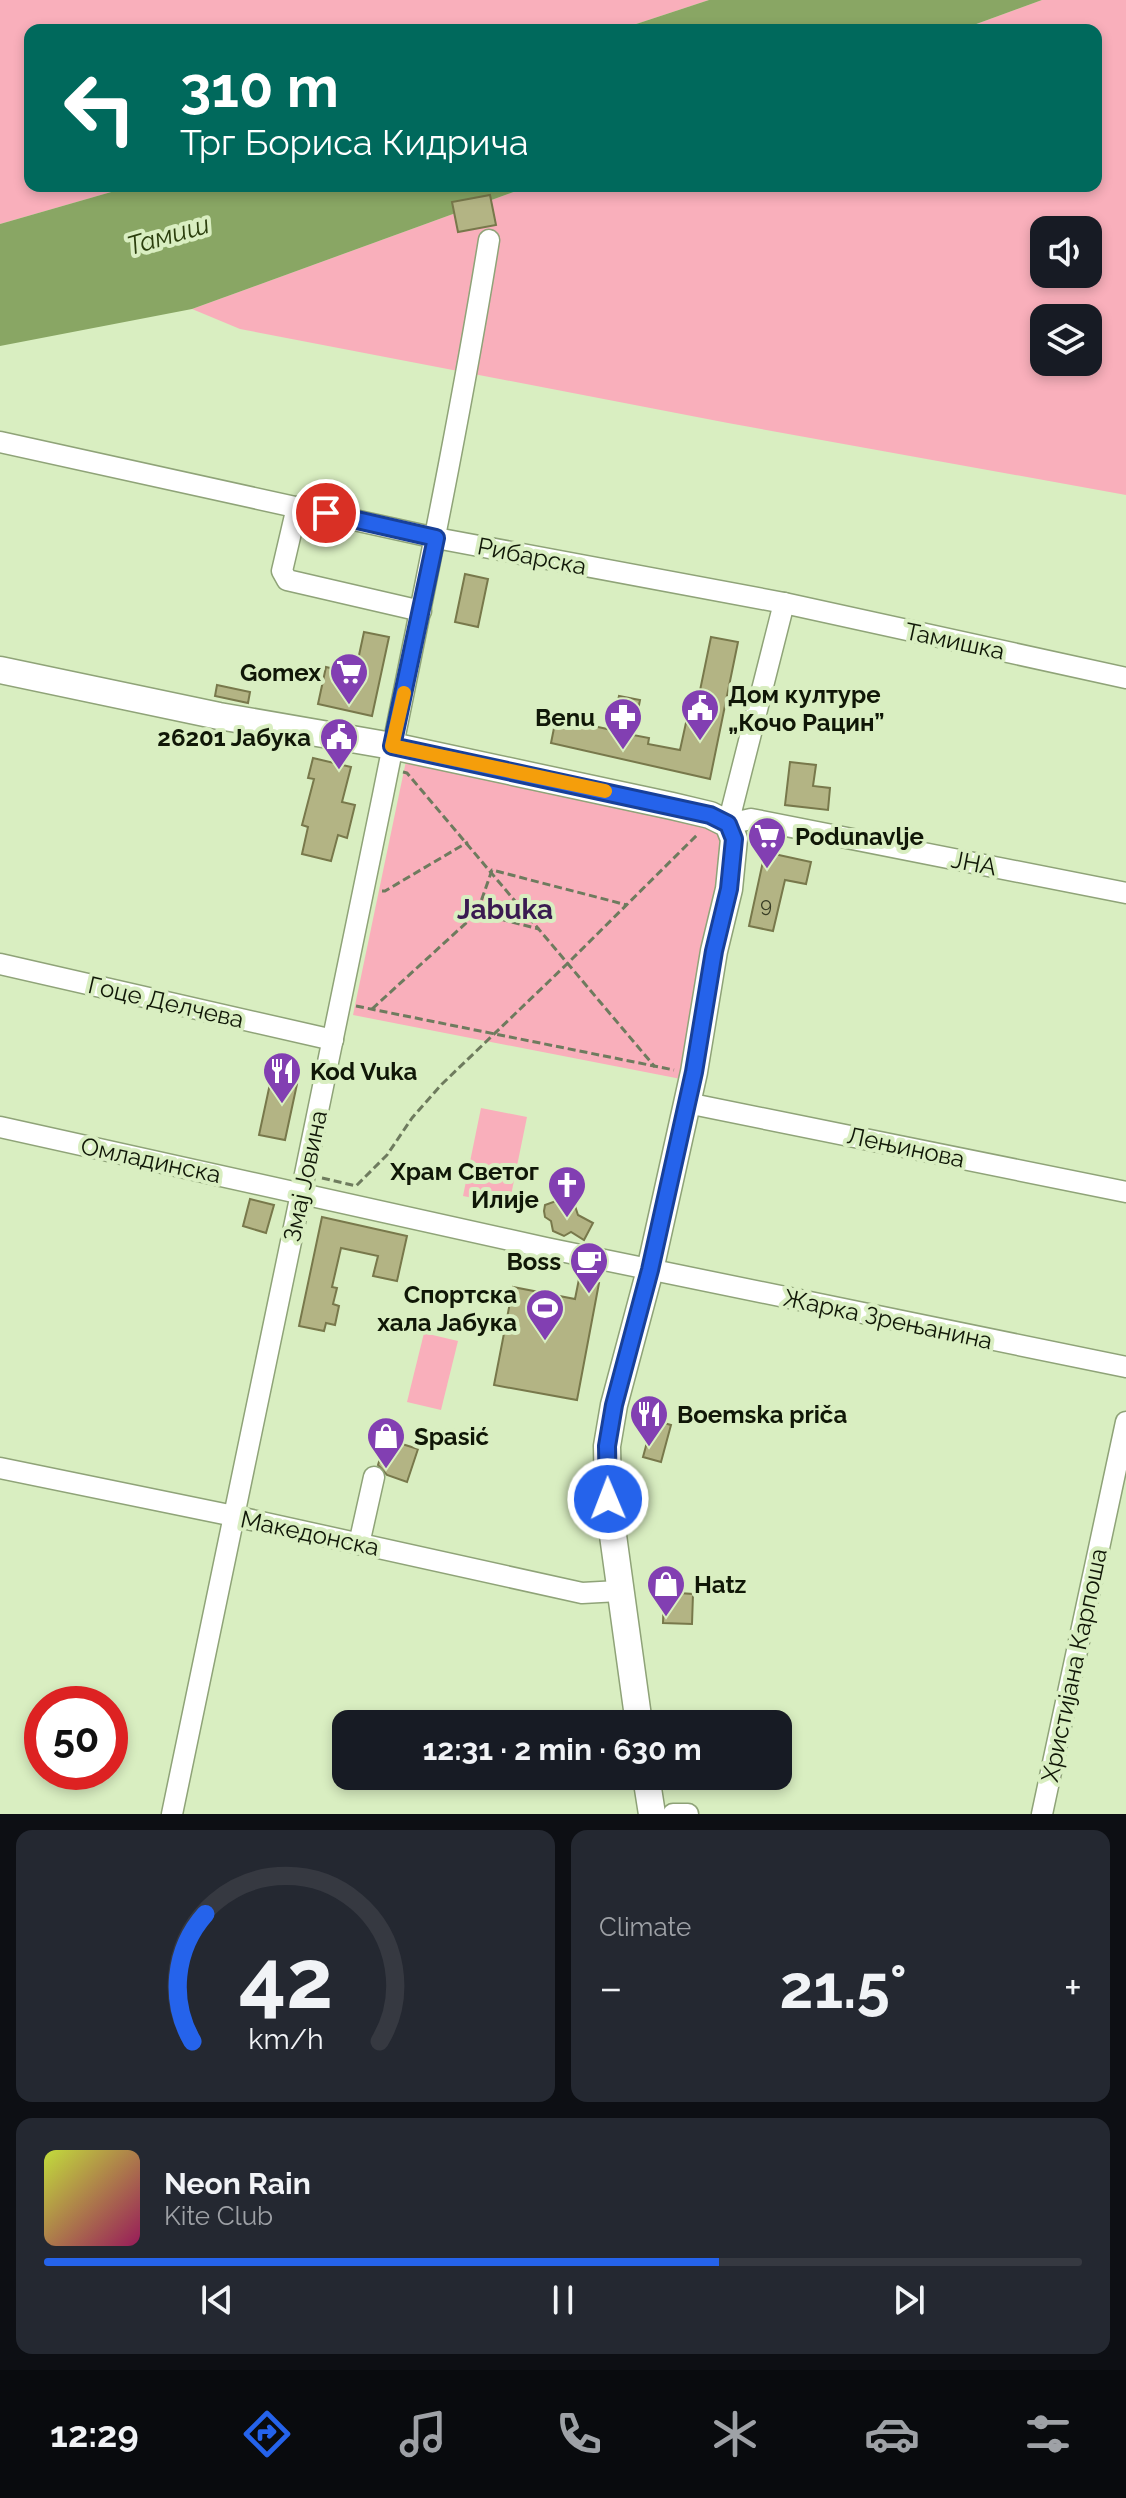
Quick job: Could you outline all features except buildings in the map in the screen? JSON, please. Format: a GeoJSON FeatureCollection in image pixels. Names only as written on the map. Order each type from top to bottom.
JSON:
{"type":"FeatureCollection","features":[{"type":"Feature","properties":{"kind":"main road"},"geometry":{"type":"LineString","coordinates":[[0,670],[219,716],[390,757],[719,819],[734,839],[729,889],[714,951],[694,1072],[650,1270],[614,1405],[607,1446],[608,1499],[637,1710]]}},
{"type":"Feature","properties":{"kind":"main road"},"geometry":{"type":"LineString","coordinates":[[648,1790],[652,1814]]}},
{"type":"Feature","properties":{"kind":"street","name":"Змај Јовина"},"geometry":{"type":"LineString","coordinates":[[172,1814],[436,538],[489,240]]}},
{"type":"Feature","properties":{"kind":"street","name":"Рибарска"},"geometry":{"type":"LineString","coordinates":[[0,442],[436,538],[784,603]]}},
{"type":"Feature","properties":{"kind":"street"},"geometry":{"type":"LineString","coordinates":[[297,507],[282,571],[287,580],[421,611]]}},
{"type":"Feature","properties":{"kind":"street"},"geometry":{"type":"LineString","coordinates":[[719,819],[784,603]]}},
{"type":"Feature","properties":{"kind":"street","name":"Тамишка"},"geometry":{"type":"LineString","coordinates":[[784,603],[1126,678]]}},
{"type":"Feature","properties":{"kind":"street","name":"ЈНА"},"geometry":{"type":"LineString","coordinates":[[719,819],[751,819],[1126,893]]}},
{"type":"Feature","properties":{"kind":"street","name":"Гоце Делчева"},"geometry":{"type":"LineString","coordinates":[[0,964],[333,1040]]}},
{"type":"Feature","properties":{"kind":"street","name":"Лењинова"},"geometry":{"type":"LineString","coordinates":[[687,1103],[1126,1192]]}},
{"type":"Feature","properties":{"kind":"street","name":"Омладинска"},"geometry":{"type":"LineString","coordinates":[[0,1127],[304,1184],[650,1270]]}},
{"type":"Feature","properties":{"kind":"street","name":"Жарка Зрењанина"},"geometry":{"type":"LineString","coordinates":[[650,1270],[1126,1367]]}},
{"type":"Feature","properties":{"kind":"street","name":"Христијана Карпоша"},"geometry":{"type":"LineString","coordinates":[[1042,1814],[1126,1422]]}},
{"type":"Feature","properties":{"kind":"street","name":"Македонска"},"geometry":{"type":"LineString","coordinates":[[0,1468],[582,1593],[619,1591]]}},
{"type":"Feature","properties":{"kind":"street"},"geometry":{"type":"LineString","coordinates":[[359,1544],[374,1477]]}},
{"type":"Feature","properties":{"kind":"street"},"geometry":{"type":"LineString","coordinates":[[673,1814],[688,1814]]}},
{"type":"Feature","properties":{"kind":"path"},"geometry":{"type":"LineString","coordinates":[[390,757],[492,870],[655,1067]]}},
{"type":"Feature","properties":{"kind":"path"},"geometry":{"type":"LineString","coordinates":[[304,1184],[356,1186],[387,1155],[412,1118],[442,1084],[699,833],[719,819]]}},
{"type":"Feature","properties":{"kind":"path"},"geometry":{"type":"LineString","coordinates":[[364,887],[385,891],[468,842]]}},
{"type":"Feature","properties":{"kind":"path"},"geometry":{"type":"LineString","coordinates":[[492,870],[627,905]]}},
{"type":"Feature","properties":{"kind":"path"},"geometry":{"type":"LineString","coordinates":[[372,1009],[477,913],[492,870]]}},
{"type":"Feature","properties":{"kind":"path"},"geometry":{"type":"LineString","coordinates":[[477,913],[541,929]]}},
{"type":"Feature","properties":{"kind":"path"},"geometry":{"type":"LineString","coordinates":[[340,1003],[655,1067],[694,1072]]}},
{"type":"Feature","properties":{"kind":"shaded area"},"geometry":{"type":"Polygon","coordinates":[[[0,0],[709,0],[636,24],[24,24],[24,192],[111,192],[0,224],[0,0]]]}},
{"type":"Feature","properties":{"kind":"shaded area"},"geometry":{"type":"Polygon","coordinates":[[[1042,0],[1126,0],[1126,495],[728,423],[240,329],[192,309],[514,192],[1102,192],[1102,24],[976,24],[1042,0]]]}},
{"type":"Feature","properties":{"kind":"shaded area"},"geometry":{"type":"Polygon","coordinates":[[[406,761],[707,821],[721,831],[727,848],[681,1079],[353,1015],[406,761]]]}},
{"type":"Feature","properties":{"kind":"shaded area"},"geometry":{"type":"Polygon","coordinates":[[[481,1108],[527,1117],[509,1205],[463,1196],[481,1108]]]}},
{"type":"Feature","properties":{"kind":"shaded area"},"geometry":{"type":"Polygon","coordinates":[[[424,1333],[458,1341],[441,1410],[407,1402],[424,1333]]]}},
{"type":"Feature","properties":{"kind":"water"},"geometry":{"type":"Polygon","coordinates":[[[709,0],[1042,0],[976,24],[636,24],[709,0]]]}},
{"type":"Feature","properties":{"kind":"water","name":"Тамиш"},"geometry":{"type":"Polygon","coordinates":[[[111,192],[514,192],[192,309],[0,346],[0,224],[111,192]]]}},
{"type":"Feature","properties":{"kind":"slow traffic"},"geometry":{"type":"LineString","coordinates":[[404,693],[392,746],[605,791]]}},
{"type":"Feature","properties":{"kind":"place","name":"Gomex"},"geometry":{"type":"Point","coordinates":[349,706]}},
{"type":"Feature","properties":{"kind":"place","name":"Дом културе „Кочо Рацин”"},"geometry":{"type":"Point","coordinates":[700,742]}},
{"type":"Feature","properties":{"kind":"place","name":"Benu"},"geometry":{"type":"Point","coordinates":[623,751]}},
{"type":"Feature","properties":{"kind":"place","name":"26201 Јабука"},"geometry":{"type":"Point","coordinates":[339,771]}},
{"type":"Feature","properties":{"kind":"place","name":"Podunavlje"},"geometry":{"type":"Point","coordinates":[767,870]}},
{"type":"Feature","properties":{"kind":"place","name":"Kod Vuka"},"geometry":{"type":"Point","coordinates":[282,1105]}},
{"type":"Feature","properties":{"kind":"place","name":"Храм Светог Илије"},"geometry":{"type":"Point","coordinates":[567,1219]}},
{"type":"Feature","properties":{"kind":"place","name":"Boss"},"geometry":{"type":"Point","coordinates":[589,1295]}},
{"type":"Feature","properties":{"kind":"place","name":"Спортска хала Јабука"},"geometry":{"type":"Point","coordinates":[545,1342]}},
{"type":"Feature","properties":{"kind":"place","name":"Boemska priča"},"geometry":{"type":"Point","coordinates":[649,1448]}},
{"type":"Feature","properties":{"kind":"place","name":"Spasić"},"geometry":{"type":"Point","coordinates":[386,1470]}},
{"type":"Feature","properties":{"kind":"place","name":"Hatz"},"geometry":{"type":"Point","coordinates":[666,1618]}},
{"type":"Feature","properties":{"kind":"district","name":"Jabuka"},"geometry":{"type":"Point","coordinates":[505,909]}},
{"type":"Feature","properties":{"kind":"route"},"geometry":{"type":"LineString","coordinates":[[326,513],[436,538],[392,746],[710,815],[728,824],[734,839],[729,889],[714,951],[694,1072],[650,1270],[614,1405],[607,1446],[608,1499]]}}]}
